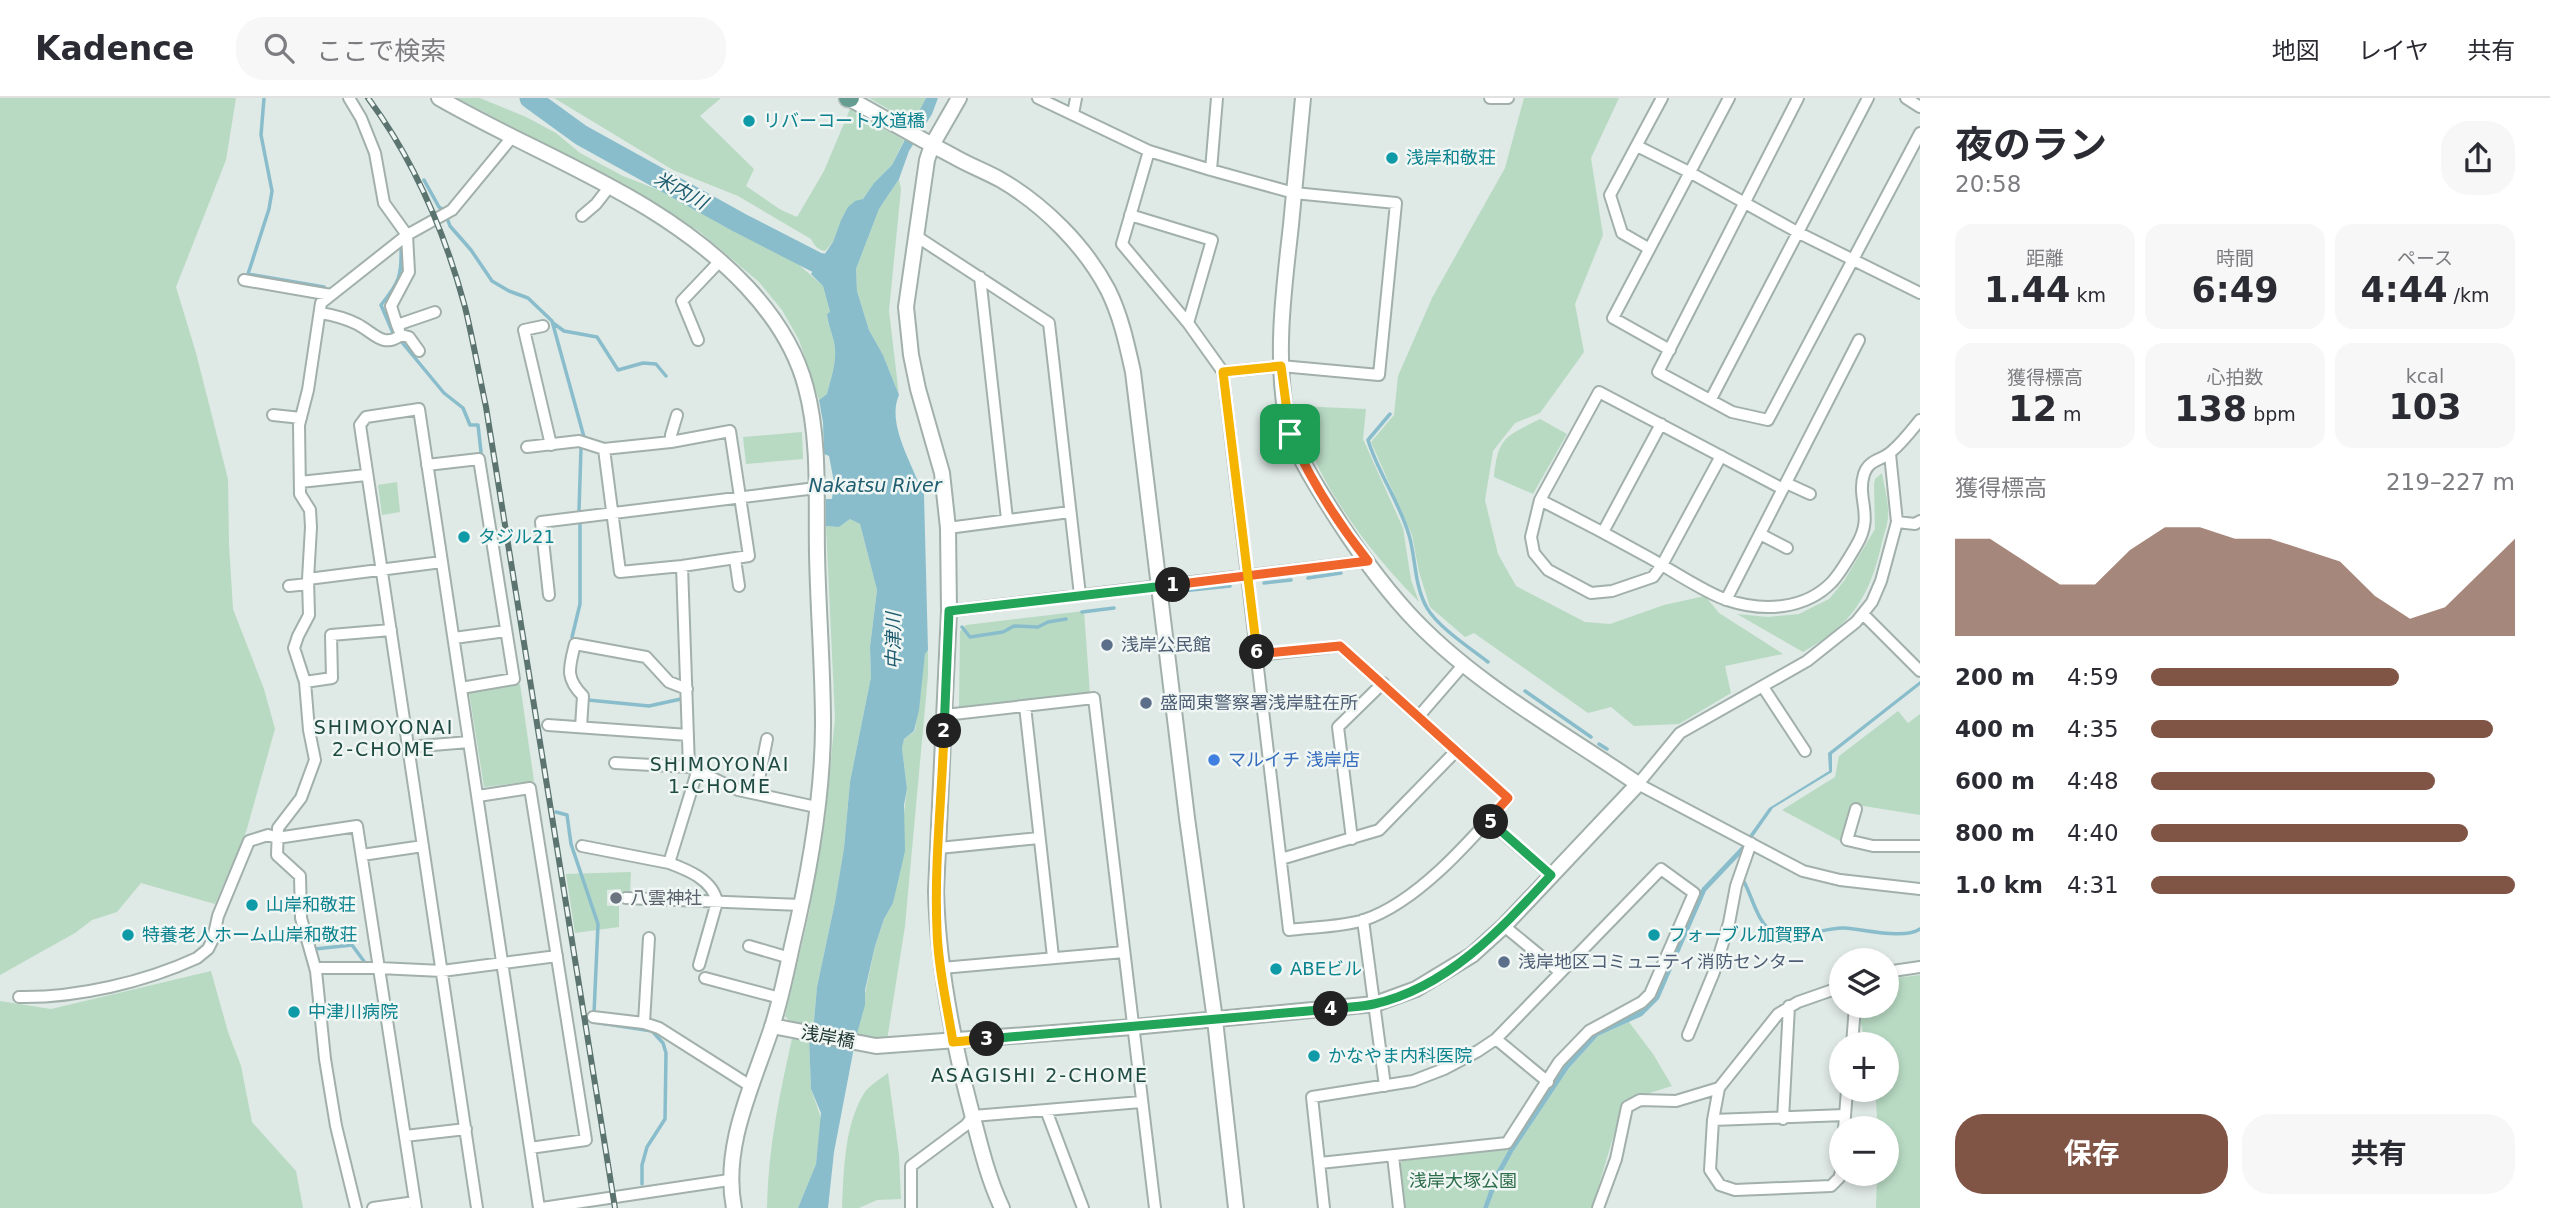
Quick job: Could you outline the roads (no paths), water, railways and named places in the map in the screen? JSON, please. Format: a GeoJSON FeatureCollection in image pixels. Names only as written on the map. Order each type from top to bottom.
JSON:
{"type":"FeatureCollection","features":[{"type":"Feature","properties":{"kind":"street"},"geometry":{"type":"LineString","coordinates":[[349,98],[376,153],[384,203],[407,235],[409,272],[391,306],[399,330],[409,337],[419,351]]}},
{"type":"Feature","properties":{"kind":"street"},"geometry":{"type":"LineString","coordinates":[[439,98],[610,186],[694,239],[744,283],[767,309],[796,356],[812,412],[823,725],[816,807],[802,905],[780,998],[777,1027],[752,1087],[734,1142],[729,1181],[734,1208]]}},
{"type":"Feature","properties":{"kind":"street"},"geometry":{"type":"LineString","coordinates":[[849,98],[1001,180],[1042,209],[1078,246],[1108,291],[1119,318],[1133,372],[1187,818],[1215,1020],[1236,1208]]}},
{"type":"Feature","properties":{"kind":"street"},"geometry":{"type":"LineString","coordinates":[[959,98],[932,145],[928,159],[906,307],[911,355],[918,389],[938,455],[948,528],[949,611],[937,931],[953,1042],[985,1168],[1002,1208]]}},
{"type":"Feature","properties":{"kind":"street"},"geometry":{"type":"LineString","coordinates":[[1038,98],[1149,150],[1211,170],[1294,193],[1396,203],[1379,375],[1281,366],[1223,372]]}},
{"type":"Feature","properties":{"kind":"street"},"geometry":{"type":"LineString","coordinates":[[1073,114],[1076,98]]}},
{"type":"Feature","properties":{"kind":"street"},"geometry":{"type":"LineString","coordinates":[[1211,170],[1217,98]]}},
{"type":"Feature","properties":{"kind":"street"},"geometry":{"type":"LineString","coordinates":[[1303,98],[1283,291],[1281,366],[1290,434],[1308,473],[1347,534],[1408,613],[1464,664],[1518,704],[1638,784],[1803,870],[1822,877],[1920,889]]}},
{"type":"Feature","properties":{"kind":"street"},"geometry":{"type":"LineString","coordinates":[[1490,98],[1508,98]]}},
{"type":"Feature","properties":{"kind":"street"},"geometry":{"type":"LineString","coordinates":[[1648,248],[1622,233],[1610,195],[1662,98]]}},
{"type":"Feature","properties":{"kind":"street"},"geometry":{"type":"LineString","coordinates":[[1670,350],[1613,318],[1729,98]]}},
{"type":"Feature","properties":{"kind":"street"},"geometry":{"type":"LineString","coordinates":[[1798,98],[1658,372],[1732,412],[1768,419],[1920,133]]}},
{"type":"Feature","properties":{"kind":"street"},"geometry":{"type":"LineString","coordinates":[[1711,399],[1868,98]]}},
{"type":"Feature","properties":{"kind":"street"},"geometry":{"type":"LineString","coordinates":[[1906,98],[1920,107]]}},
{"type":"Feature","properties":{"kind":"street"},"geometry":{"type":"LineString","coordinates":[[356,1208],[336,1126],[315,968],[301,918],[300,876],[277,855],[278,828],[294,810],[312,773],[315,760],[307,734],[306,682],[294,648],[309,615],[310,510],[300,495],[299,425],[308,390],[321,303],[407,235],[452,210],[513,136]]}},
{"type":"Feature","properties":{"kind":"street"},"geometry":{"type":"LineString","coordinates":[[1637,146],[1799,233],[1919,290]]}},
{"type":"Feature","properties":{"kind":"street"},"geometry":{"type":"LineString","coordinates":[[1149,150],[1122,244],[1188,323],[1223,372],[1289,930],[1363,920],[1390,908],[1411,895],[1508,798],[1340,646],[1258,654]]}},
{"type":"Feature","properties":{"kind":"street"},"geometry":{"type":"LineString","coordinates":[[582,216],[610,186]]}},
{"type":"Feature","properties":{"kind":"street"},"geometry":{"type":"LineString","coordinates":[[1130,215],[1212,240],[1188,323]]}},
{"type":"Feature","properties":{"kind":"street"},"geometry":{"type":"LineString","coordinates":[[916,236],[1049,323],[1080,595]]}},
{"type":"Feature","properties":{"kind":"street"},"geometry":{"type":"LineString","coordinates":[[698,340],[682,301],[719,262]]}},
{"type":"Feature","properties":{"kind":"street"},"geometry":{"type":"LineString","coordinates":[[980,277],[1007,519]]}},
{"type":"Feature","properties":{"kind":"street"},"geometry":{"type":"LineString","coordinates":[[244,280],[331,295]]}},
{"type":"Feature","properties":{"kind":"street"},"geometry":{"type":"LineString","coordinates":[[320,313],[338,316],[359,325],[382,341],[393,341],[399,330],[435,312]]}},
{"type":"Feature","properties":{"kind":"street"},"geometry":{"type":"LineString","coordinates":[[543,326],[524,330],[551,444]]}},
{"type":"Feature","properties":{"kind":"street"},"geometry":{"type":"LineString","coordinates":[[1726,600],[1858,340]]}},
{"type":"Feature","properties":{"kind":"street"},"geometry":{"type":"LineString","coordinates":[[1721,456],[1653,577],[1612,591],[1591,593],[1548,570],[1534,553],[1531,537],[1540,500],[1599,392],[1721,456],[1785,486],[1810,494]]}},
{"type":"Feature","properties":{"kind":"street"},"geometry":{"type":"LineString","coordinates":[[477,1208],[360,425],[366,417],[419,409],[541,1208],[729,1181]]}},
{"type":"Feature","properties":{"kind":"street"},"geometry":{"type":"LineString","coordinates":[[273,415],[301,418]]}},
{"type":"Feature","properties":{"kind":"street"},"geometry":{"type":"LineString","coordinates":[[671,442],[677,415]]}},
{"type":"Feature","properties":{"kind":"street"},"geometry":{"type":"LineString","coordinates":[[1540,500],[1726,600],[1764,606],[1796,604],[1809,599],[1832,581],[1862,535],[1866,519],[1863,477],[1867,467],[1875,460],[1890,454],[1920,421]]}},
{"type":"Feature","properties":{"kind":"street"},"geometry":{"type":"LineString","coordinates":[[1603,532],[1661,424]]}},
{"type":"Feature","properties":{"kind":"street"},"geometry":{"type":"LineString","coordinates":[[527,447],[579,441],[604,449],[671,442],[730,431],[749,556],[620,572],[604,449]]}},
{"type":"Feature","properties":{"kind":"street"},"geometry":{"type":"LineString","coordinates":[[1638,784],[1680,733],[1807,661],[1863,614],[1872,602],[1881,581],[1897,522],[1890,454]]}},
{"type":"Feature","properties":{"kind":"street"},"geometry":{"type":"LineString","coordinates":[[427,465],[479,459],[514,679],[461,688]]}},
{"type":"Feature","properties":{"kind":"street"},"geometry":{"type":"LineString","coordinates":[[300,482],[366,475]]}},
{"type":"Feature","properties":{"kind":"street"},"geometry":{"type":"LineString","coordinates":[[549,595],[541,522],[816,488]]}},
{"type":"Feature","properties":{"kind":"street"},"geometry":{"type":"LineString","coordinates":[[948,528],[1070,512]]}},
{"type":"Feature","properties":{"kind":"street"},"geometry":{"type":"LineString","coordinates":[[1897,522],[1914,524],[1920,521]]}},
{"type":"Feature","properties":{"kind":"street"},"geometry":{"type":"LineString","coordinates":[[1760,534],[1787,548]]}},
{"type":"Feature","properties":{"kind":"street"},"geometry":{"type":"LineString","coordinates":[[735,559],[739,586]]}},
{"type":"Feature","properties":{"kind":"street"},"geometry":{"type":"LineString","coordinates":[[949,611],[1368,561]]}},
{"type":"Feature","properties":{"kind":"street"},"geometry":{"type":"LineString","coordinates":[[289,586],[382,569],[442,562]]}},
{"type":"Feature","properties":{"kind":"street"},"geometry":{"type":"LineString","coordinates":[[669,863],[693,770],[688,735],[682,566]]}},
{"type":"Feature","properties":{"kind":"street"},"geometry":{"type":"LineString","coordinates":[[1863,614],[1920,671]]}},
{"type":"Feature","properties":{"kind":"street"},"geometry":{"type":"LineString","coordinates":[[306,682],[332,678],[331,635],[391,630]]}},
{"type":"Feature","properties":{"kind":"street"},"geometry":{"type":"LineString","coordinates":[[454,638],[506,631]]}},
{"type":"Feature","properties":{"kind":"street"},"geometry":{"type":"LineString","coordinates":[[581,727],[583,696],[572,685],[569,669],[575,644],[646,657],[669,682],[687,689]]}},
{"type":"Feature","properties":{"kind":"street"},"geometry":{"type":"LineString","coordinates":[[1419,716],[1464,664]]}},
{"type":"Feature","properties":{"kind":"street"},"geometry":{"type":"LineString","coordinates":[[1352,839],[1338,727],[1383,683]]}},
{"type":"Feature","properties":{"kind":"street"},"geometry":{"type":"LineString","coordinates":[[1763,687],[1805,751]]}},
{"type":"Feature","properties":{"kind":"street"},"geometry":{"type":"LineString","coordinates":[[945,715],[1094,698],[1155,1208]]}},
{"type":"Feature","properties":{"kind":"street"},"geometry":{"type":"LineString","coordinates":[[1025,706],[1053,957]]}},
{"type":"Feature","properties":{"kind":"street"},"geometry":{"type":"LineString","coordinates":[[548,725],[688,735]]}},
{"type":"Feature","properties":{"kind":"street"},"geometry":{"type":"LineString","coordinates":[[756,794],[767,738]]}},
{"type":"Feature","properties":{"kind":"street"},"geometry":{"type":"LineString","coordinates":[[408,747],[469,742]]}},
{"type":"Feature","properties":{"kind":"street"},"geometry":{"type":"LineString","coordinates":[[1281,859],[1378,830],[1456,751]]}},
{"type":"Feature","properties":{"kind":"street"},"geometry":{"type":"LineString","coordinates":[[615,763],[693,770],[738,790],[816,807]]}},
{"type":"Feature","properties":{"kind":"street","name":"浅岸橋"},"geometry":{"type":"LineString","coordinates":[[777,1027],[876,1046],[1133,1027],[1375,1004],[1416,989],[1472,955],[1504,926],[1638,784]]}},
{"type":"Feature","properties":{"kind":"street"},"geometry":{"type":"LineString","coordinates":[[478,796],[530,788],[586,1140],[530,1148]]}},
{"type":"Feature","properties":{"kind":"street"},"geometry":{"type":"LineString","coordinates":[[1856,808],[1847,840],[1873,846],[1920,846]]}},
{"type":"Feature","properties":{"kind":"street"},"geometry":{"type":"LineString","coordinates":[[1488,820],[1551,875]]}},
{"type":"Feature","properties":{"kind":"street"},"geometry":{"type":"LineString","coordinates":[[19,997],[68,996],[114,986],[197,958],[208,949],[213,939],[218,916],[249,841],[268,835],[277,838],[357,826],[416,1205],[373,1208]]}},
{"type":"Feature","properties":{"kind":"street"},"geometry":{"type":"LineString","coordinates":[[939,848],[1039,838]]}},
{"type":"Feature","properties":{"kind":"street"},"geometry":{"type":"LineString","coordinates":[[1688,1035],[1714,972],[1730,923],[1736,886],[1751,843]]}},
{"type":"Feature","properties":{"kind":"street"},"geometry":{"type":"LineString","coordinates":[[362,855],[423,846]]}},
{"type":"Feature","properties":{"kind":"street"},"geometry":{"type":"LineString","coordinates":[[582,846],[669,863],[701,878],[713,888],[717,902],[699,965]]}},
{"type":"Feature","properties":{"kind":"street"},"geometry":{"type":"LineString","coordinates":[[1320,1163],[1507,1143],[1559,1062],[1589,1031],[1650,995],[1694,893],[1661,869],[1496,1039],[1444,1069],[1413,1081],[1312,1097],[1324,1208]]}},
{"type":"Feature","properties":{"kind":"street"},"geometry":{"type":"LineString","coordinates":[[625,898],[802,905]]}},
{"type":"Feature","properties":{"kind":"street"},"geometry":{"type":"LineString","coordinates":[[1363,920],[1385,1086]]}},
{"type":"Feature","properties":{"kind":"street"},"geometry":{"type":"LineString","coordinates":[[1504,926],[1560,972]]}},
{"type":"Feature","properties":{"kind":"street"},"geometry":{"type":"LineString","coordinates":[[644,1023],[649,938]]}},
{"type":"Feature","properties":{"kind":"street"},"geometry":{"type":"LineString","coordinates":[[749,946],[789,958]]}},
{"type":"Feature","properties":{"kind":"street"},"geometry":{"type":"LineString","coordinates":[[942,968],[1124,952]]}},
{"type":"Feature","properties":{"kind":"street"},"geometry":{"type":"LineString","coordinates":[[315,968],[442,971],[557,956]]}},
{"type":"Feature","properties":{"kind":"street"},"geometry":{"type":"LineString","coordinates":[[1899,970],[1920,967]]}},
{"type":"Feature","properties":{"kind":"street"},"geometry":{"type":"LineString","coordinates":[[705,978],[780,998]]}},
{"type":"Feature","properties":{"kind":"street"},"geometry":{"type":"LineString","coordinates":[[1829,991],[1790,1006],[1770,1022],[1719,1088],[1713,1120],[1710,1170],[1713,1178],[1728,1189],[1831,1186]]}},
{"type":"Feature","properties":{"kind":"street"},"geometry":{"type":"LineString","coordinates":[[1783,1119],[1790,1006]]}},
{"type":"Feature","properties":{"kind":"street"},"geometry":{"type":"LineString","coordinates":[[593,1017],[644,1023],[659,1028],[752,1087]]}},
{"type":"Feature","properties":{"kind":"street"},"geometry":{"type":"LineString","coordinates":[[1496,1039],[1548,1082]]}},
{"type":"Feature","properties":{"kind":"street"},"geometry":{"type":"LineString","coordinates":[[1598,1208],[1616,1159],[1627,1107],[1640,1100],[1676,1101],[1719,1088]]}},
{"type":"Feature","properties":{"kind":"street"},"geometry":{"type":"LineString","coordinates":[[911,1208],[911,1166],[966,1125],[973,1116],[1142,1102]]}},
{"type":"Feature","properties":{"kind":"street"},"geometry":{"type":"LineString","coordinates":[[1713,1120],[1845,1115],[1846,1102]]}},
{"type":"Feature","properties":{"kind":"street"},"geometry":{"type":"LineString","coordinates":[[1046,1110],[1083,1208]]}},
{"type":"Feature","properties":{"kind":"street"},"geometry":{"type":"LineString","coordinates":[[405,1136],[466,1129]]}},
{"type":"Feature","properties":{"kind":"street"},"geometry":{"type":"LineString","coordinates":[[1393,1156],[1399,1208]]}},
{"type":"Feature","properties":{"kind":"water","name":"Nakatsu River"},"geometry":{"type":"Polygon","coordinates":[[[926,98],[938,98],[932,114],[909,151],[899,179],[879,209],[856,269],[857,291],[869,330],[883,355],[899,395],[896,406],[897,428],[919,484],[922,484],[924,495],[928,650],[925,654],[914,731],[904,739],[902,748],[907,789],[904,805],[905,851],[893,903],[884,919],[875,946],[865,990],[865,1005],[856,1037],[834,1152],[828,1208],[798,1208],[816,1164],[821,1113],[811,1089],[809,1038],[844,848],[850,782],[871,677],[870,647],[877,590],[860,524],[850,519],[839,527],[826,526],[826,499],[832,499],[834,482],[829,456],[824,454],[819,400],[827,394],[835,349],[823,286],[811,274],[833,242],[848,207],[863,199],[892,165],[926,98]]]}},
{"type":"Feature","properties":{"kind":"water"},"geometry":{"type":"Polygon","coordinates":[[[1920,681],[1920,685],[1832,754],[1832,772],[1773,808],[1741,854],[1706,891],[1659,999],[1642,1016],[1598,1036],[1569,1068],[1513,1152],[1488,1208],[1483,1208],[1495,1174],[1509,1149],[1565,1065],[1595,1032],[1645,1008],[1655,996],[1702,888],[1741,847],[1769,808],[1829,771],[1828,753],[1920,681]]]}},
{"type":"Feature","properties":{"kind":"waterway"},"geometry":{"type":"LineString","coordinates":[[264,98],[261,135],[272,191],[269,209],[248,274],[324,287]]}},
{"type":"Feature","properties":{"kind":"waterway","name":"米内川"},"geometry":{"type":"LineString","coordinates":[[530,98],[581,135],[740,223],[818,263],[840,267]]}},
{"type":"Feature","properties":{"kind":"waterway"},"geometry":{"type":"LineString","coordinates":[[424,180],[443,210]]}},
{"type":"Feature","properties":{"kind":"waterway"},"geometry":{"type":"LineString","coordinates":[[447,218],[450,226],[471,250],[492,281],[528,298],[552,321],[584,437]]}},
{"type":"Feature","properties":{"kind":"waterway"},"geometry":{"type":"LineString","coordinates":[[393,333],[381,305],[398,279],[401,247]]}},
{"type":"Feature","properties":{"kind":"waterway"},"geometry":{"type":"LineString","coordinates":[[553,323],[564,331],[597,337],[618,370],[643,363],[656,364],[666,376]]}},
{"type":"Feature","properties":{"kind":"waterway"},"geometry":{"type":"LineString","coordinates":[[400,340],[444,393],[463,408],[470,425],[478,425],[481,452]]}},
{"type":"Feature","properties":{"kind":"waterway"},"geometry":{"type":"LineString","coordinates":[[1390,414],[1368,440],[1405,523],[1423,599],[1439,622],[1488,662]]}},
{"type":"Feature","properties":{"kind":"waterway"},"geometry":{"type":"LineString","coordinates":[[579,511],[581,448]]}},
{"type":"Feature","properties":{"kind":"waterway"},"geometry":{"type":"LineString","coordinates":[[572,637],[580,604],[580,522]]}},
{"type":"Feature","properties":{"kind":"waterway"},"geometry":{"type":"LineString","coordinates":[[1308,578],[1341,573]]}},
{"type":"Feature","properties":{"kind":"waterway"},"geometry":{"type":"LineString","coordinates":[[1264,583],[1291,580]]}},
{"type":"Feature","properties":{"kind":"waterway"},"geometry":{"type":"LineString","coordinates":[[1182,591],[1230,586]]}},
{"type":"Feature","properties":{"kind":"waterway"},"geometry":{"type":"LineString","coordinates":[[1082,612],[1114,608]]}},
{"type":"Feature","properties":{"kind":"waterway"},"geometry":{"type":"LineString","coordinates":[[962,627],[970,637],[1003,632],[1014,626],[1038,627],[1066,619]]}},
{"type":"Feature","properties":{"kind":"waterway"},"geometry":{"type":"LineString","coordinates":[[1525,691],[1591,737]]}},
{"type":"Feature","properties":{"kind":"waterway"},"geometry":{"type":"LineString","coordinates":[[588,700],[649,706],[681,699]]}},
{"type":"Feature","properties":{"kind":"waterway"},"geometry":{"type":"LineString","coordinates":[[1599,744],[1607,749]]}},
{"type":"Feature","properties":{"kind":"waterway"},"geometry":{"type":"LineString","coordinates":[[556,812],[567,815],[571,844],[598,924],[594,1013]]}},
{"type":"Feature","properties":{"kind":"waterway"},"geometry":{"type":"LineString","coordinates":[[1743,880],[1767,928],[1781,935],[1799,935],[1836,928],[1894,934],[1920,929]]}},
{"type":"Feature","properties":{"kind":"waterway"},"geometry":{"type":"LineString","coordinates":[[315,949],[352,945],[366,964]]}},
{"type":"Feature","properties":{"kind":"waterway"},"geometry":{"type":"LineString","coordinates":[[593,1022],[652,1031],[663,1043],[666,1053],[665,1119],[647,1147],[642,1165],[642,1184]]}},
{"type":"Feature","properties":{"kind":"railway"},"geometry":{"type":"LineString","coordinates":[[368,98],[400,146],[426,198],[448,252],[468,319],[486,407],[615,1208]]}},
{"type":"Feature","properties":{"kind":"place","name":"リバーコート水道橋"},"geometry":{"type":"Point","coordinates":[749,121]}},
{"type":"Feature","properties":{"kind":"place","name":"浅岸和敬荘"},"geometry":{"type":"Point","coordinates":[1392,158]}},
{"type":"Feature","properties":{"kind":"place","name":"タジル21"},"geometry":{"type":"Point","coordinates":[464,537]}},
{"type":"Feature","properties":{"kind":"place","name":"浅岸公民館"},"geometry":{"type":"Point","coordinates":[1107,645]}},
{"type":"Feature","properties":{"kind":"place","name":"盛岡東警察署浅岸駐在所"},"geometry":{"type":"Point","coordinates":[1146,703]}},
{"type":"Feature","properties":{"kind":"place","name":"マルイチ 浅岸店"},"geometry":{"type":"Point","coordinates":[1214,760]}},
{"type":"Feature","properties":{"kind":"place","name":"八雲神社"},"geometry":{"type":"Point","coordinates":[616,898]}},
{"type":"Feature","properties":{"kind":"place","name":"山岸和敬荘"},"geometry":{"type":"Point","coordinates":[252,905]}},
{"type":"Feature","properties":{"kind":"place","name":"特養老人ホーム山岸和敬荘"},"geometry":{"type":"Point","coordinates":[128,935]}},
{"type":"Feature","properties":{"kind":"place","name":"フォーブル加賀野A"},"geometry":{"type":"Point","coordinates":[1654,935]}},
{"type":"Feature","properties":{"kind":"place","name":"浅岸地区コミュニティ消防センター"},"geometry":{"type":"Point","coordinates":[1504,962]}},
{"type":"Feature","properties":{"kind":"place","name":"ABEビル"},"geometry":{"type":"Point","coordinates":[1276,969]}},
{"type":"Feature","properties":{"kind":"place","name":"中津川病院"},"geometry":{"type":"Point","coordinates":[294,1012]}},
{"type":"Feature","properties":{"kind":"place","name":"かなやま内科医院"},"geometry":{"type":"Point","coordinates":[1314,1056]}},
{"type":"Feature","properties":{"kind":"district","name":"SHIMOYONAI 2-CHOME"},"geometry":{"type":"Point","coordinates":[384,738]}},
{"type":"Feature","properties":{"kind":"district","name":"SHIMOYONAI 1-CHOME"},"geometry":{"type":"Point","coordinates":[720,775]}},
{"type":"Feature","properties":{"kind":"district","name":"ASAGISHI 2-CHOME"},"geometry":{"type":"Point","coordinates":[1040,1075]}},
{"type":"Feature","properties":{"kind":"water label","name":"中津川"},"geometry":{"type":"Point","coordinates":[893,641]}},
{"type":"Feature","properties":{"kind":"park label","name":"浅岸大塚公園"},"geometry":{"type":"Point","coordinates":[1463,1181]}}]}
